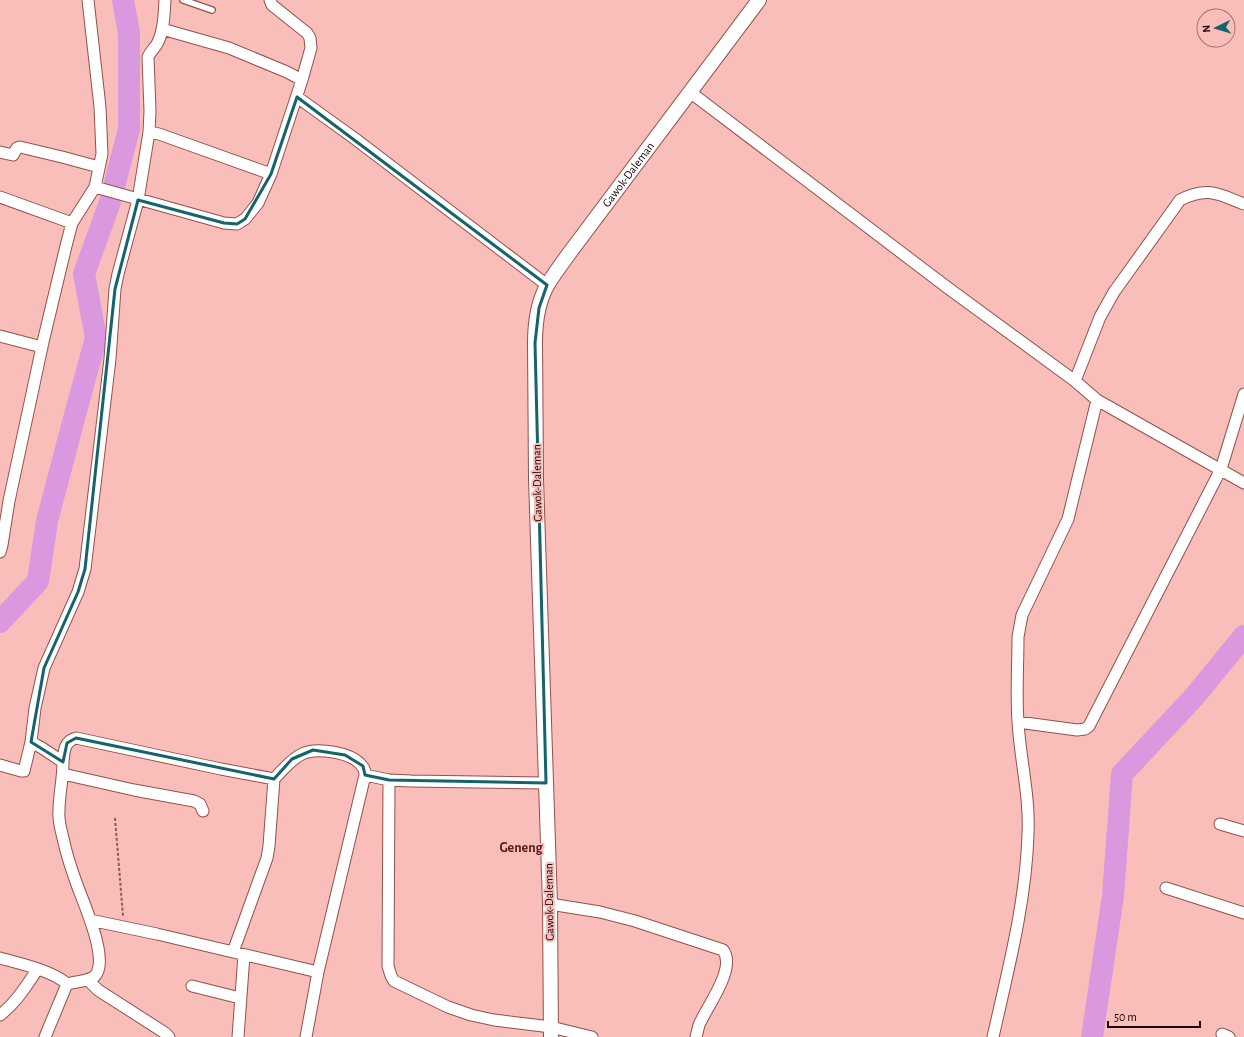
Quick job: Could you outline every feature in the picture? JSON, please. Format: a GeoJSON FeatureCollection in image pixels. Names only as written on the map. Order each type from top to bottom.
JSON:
{"type":"FeatureCollection","features":[{"type":"Feature","properties":{"kind":"street"},"geometry":{"type":"LineString","coordinates":[[0,552],[9,501],[42,347],[72,223],[97,188],[102,154],[100,107],[88,0]]}},
{"type":"Feature","properties":{"kind":"street"},"geometry":{"type":"LineString","coordinates":[[0,764],[24,771],[37,745],[35,708],[44,668],[78,592],[85,570],[110,359],[115,289],[154,133],[150,111],[148,58],[162,29],[164,0]]}},
{"type":"Feature","properties":{"kind":"street"},"geometry":{"type":"LineString","coordinates":[[97,188],[154,205],[224,223],[237,224],[245,219],[258,203],[300,99],[302,80],[311,48],[310,38],[307,33],[272,5],[270,0]]}},
{"type":"Feature","properties":{"kind":"street","name":"Gawok-Daleman"},"geometry":{"type":"LineString","coordinates":[[551,1032],[550,904],[536,495],[535,329],[539,308],[547,285],[568,255],[759,0]]}},
{"type":"Feature","properties":{"kind":"street"},"geometry":{"type":"LineString","coordinates":[[162,29],[229,48],[287,72],[302,80]]}},
{"type":"Feature","properties":{"kind":"street"},"geometry":{"type":"LineString","coordinates":[[690,92],[952,291],[1075,381],[1097,400],[1244,483]]}},
{"type":"Feature","properties":{"kind":"street"},"geometry":{"type":"LineString","coordinates":[[300,99],[547,285]]}},
{"type":"Feature","properties":{"kind":"street"},"geometry":{"type":"LineString","coordinates":[[154,133],[271,174]]}},
{"type":"Feature","properties":{"kind":"street"},"geometry":{"type":"LineString","coordinates":[[0,152],[13,155],[17,148],[20,147],[62,156],[99,167]]}},
{"type":"Feature","properties":{"kind":"street"},"geometry":{"type":"LineString","coordinates":[[1075,381],[1100,317],[1114,292],[1180,200],[1192,194],[1215,192],[1244,204]]}},
{"type":"Feature","properties":{"kind":"street"},"geometry":{"type":"LineString","coordinates":[[0,197],[72,223]]}},
{"type":"Feature","properties":{"kind":"street"},"geometry":{"type":"LineString","coordinates":[[0,336],[42,347]]}},
{"type":"Feature","properties":{"kind":"street"},"geometry":{"type":"LineString","coordinates":[[1018,722],[1077,730],[1085,729],[1090,726],[1221,470],[1244,394]]}},
{"type":"Feature","properties":{"kind":"street"},"geometry":{"type":"LineString","coordinates":[[993,1037],[1016,929],[1027,865],[1028,807],[1018,722],[1018,637],[1020,624],[1022,615],[1068,519],[1097,400]]}},
{"type":"Feature","properties":{"kind":"street"},"geometry":{"type":"LineString","coordinates":[[67,984],[88,980],[94,977],[98,973],[99,962],[98,949],[90,920],[71,868],[60,827],[59,812],[63,762],[67,743],[76,738],[274,779]]}},
{"type":"Feature","properties":{"kind":"street"},"geometry":{"type":"LineString","coordinates":[[37,745],[63,762]]}},
{"type":"Feature","properties":{"kind":"street"},"geometry":{"type":"LineString","coordinates":[[238,1037],[240,998],[238,953],[267,858],[274,779],[292,759],[313,750],[345,755],[363,766],[365,775],[318,972],[306,1037]]}},
{"type":"Feature","properties":{"kind":"street"},"geometry":{"type":"LineString","coordinates":[[63,774],[194,801],[200,804],[203,811]]}},
{"type":"Feature","properties":{"kind":"street"},"geometry":{"type":"LineString","coordinates":[[365,775],[389,780],[546,783]]}},
{"type":"Feature","properties":{"kind":"street"},"geometry":{"type":"LineString","coordinates":[[389,780],[388,966],[394,981],[448,1007],[470,1015],[551,1032],[592,1037]]}},
{"type":"Feature","properties":{"kind":"street"},"geometry":{"type":"LineString","coordinates":[[1220,824],[1244,831]]}},
{"type":"Feature","properties":{"kind":"street"},"geometry":{"type":"LineString","coordinates":[[1166,888],[1244,913]]}},
{"type":"Feature","properties":{"kind":"street"},"geometry":{"type":"LineString","coordinates":[[550,904],[600,912],[635,921],[724,950],[727,958],[722,981],[699,1026],[696,1037]]}},
{"type":"Feature","properties":{"kind":"street"},"geometry":{"type":"LineString","coordinates":[[90,920],[318,972]]}},
{"type":"Feature","properties":{"kind":"street"},"geometry":{"type":"LineString","coordinates":[[0,958],[45,972],[63,980],[67,984]]}},
{"type":"Feature","properties":{"kind":"street"},"geometry":{"type":"LineString","coordinates":[[0,1015],[10,1008],[25,988],[45,972]]}},
{"type":"Feature","properties":{"kind":"street"},"geometry":{"type":"LineString","coordinates":[[88,980],[98,990],[169,1037]]}},
{"type":"Feature","properties":{"kind":"street"},"geometry":{"type":"LineString","coordinates":[[45,1037],[67,984]]}},
{"type":"Feature","properties":{"kind":"street"},"geometry":{"type":"LineString","coordinates":[[192,986],[240,998]]}},
{"type":"Feature","properties":{"kind":"lane"},"geometry":{"type":"LineString","coordinates":[[183,0],[212,10]]}},
{"type":"Feature","properties":{"kind":"path"},"geometry":{"type":"LineString","coordinates":[[116,818],[124,927]]}},
{"type":"Feature","properties":{"kind":"highlighted area"},"geometry":{"type":"Polygon","coordinates":[[[297,97],[547,285],[539,308],[535,343],[546,783],[389,780],[365,775],[363,766],[345,755],[313,750],[292,759],[274,779],[76,738],[67,743],[63,762],[31,742],[44,668],[78,592],[85,569],[115,289],[138,200],[224,223],[237,224],[245,219],[271,174],[297,97]]]}},
{"type":"Feature","properties":{"kind":"waterway"},"geometry":{"type":"LineString","coordinates":[[0,622],[38,581],[47,521],[96,338],[84,274],[110,202],[129,129],[129,33],[123,0]]}},
{"type":"Feature","properties":{"kind":"waterway"},"geometry":{"type":"LineString","coordinates":[[1092,1037],[1113,896],[1122,774],[1194,697],[1244,636]]}},
{"type":"Feature","properties":{"kind":"district","name":"Geneng"},"geometry":{"type":"Point","coordinates":[521,848]}}]}
